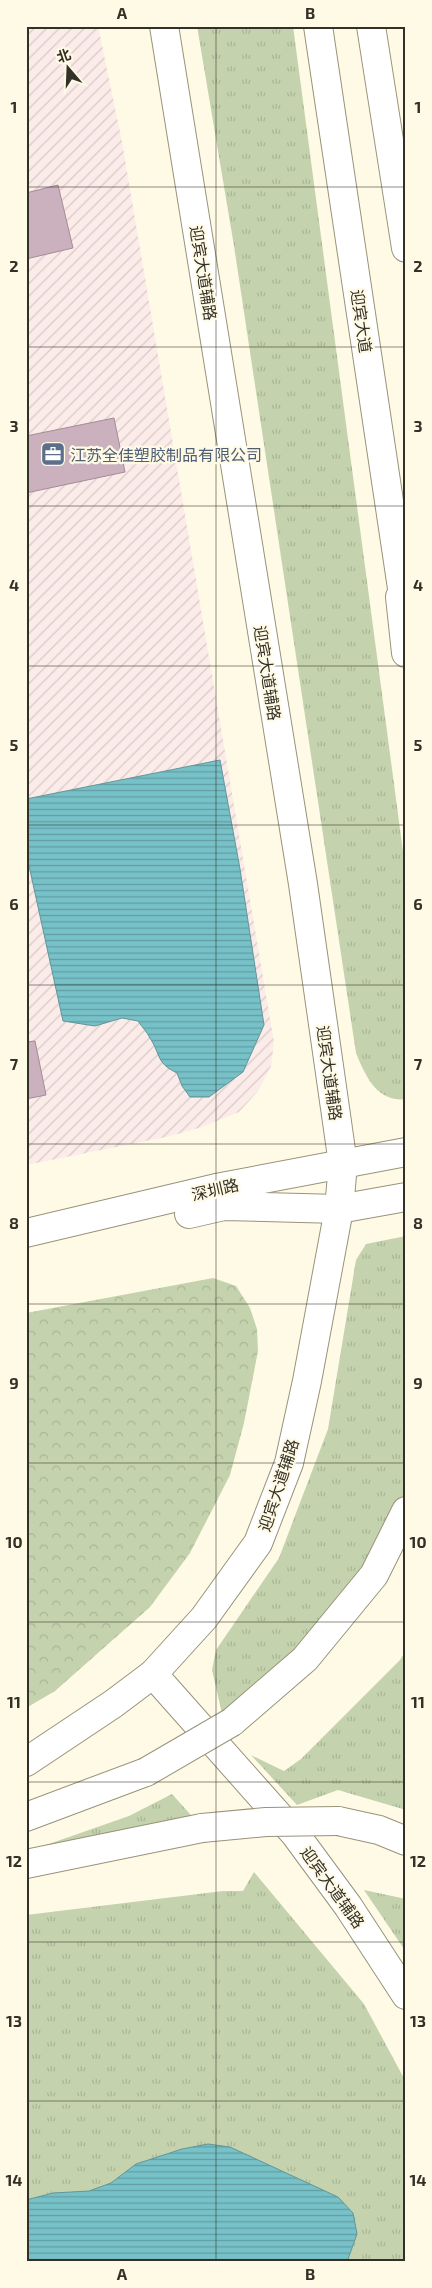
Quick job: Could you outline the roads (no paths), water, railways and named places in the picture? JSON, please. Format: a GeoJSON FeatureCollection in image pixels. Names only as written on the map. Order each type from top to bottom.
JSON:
{"type":"FeatureCollection","features":[{"type":"Feature","properties":{"kind":"main road","name":"迎宾大道辅路"},"geometry":{"type":"LineString","coordinates":[[164,26],[301,874],[343,1164],[338,1209],[307,1380],[289,1463],[258,1544],[204,1618],[153,1674],[295,1834],[348,1906],[406,1995]]}},
{"type":"Feature","properties":{"kind":"main road"},"geometry":{"type":"LineString","coordinates":[[306,26],[336,136]]}},
{"type":"Feature","properties":{"kind":"main road","name":"迎宾大道"},"geometry":{"type":"LineString","coordinates":[[318,26],[336,136],[398,573],[406,615]]}},
{"type":"Feature","properties":{"kind":"main road"},"geometry":{"type":"LineString","coordinates":[[373,26],[406,248]]}},
{"type":"Feature","properties":{"kind":"main road"},"geometry":{"type":"LineString","coordinates":[[398,573],[406,653]]}},
{"type":"Feature","properties":{"kind":"main road","name":"深圳路"},"geometry":{"type":"LineString","coordinates":[[26,1233],[216,1188],[406,1152]]}},
{"type":"Feature","properties":{"kind":"main road","name":"深圳路"},"geometry":{"type":"LineString","coordinates":[[26,1251],[224,1206],[338,1209],[406,1197]]}},
{"type":"Feature","properties":{"kind":"main road"},"geometry":{"type":"LineString","coordinates":[[26,1817],[146,1772],[232,1722],[305,1659],[374,1575],[406,1511]]}},
{"type":"Feature","properties":{"kind":"main road"},"geometry":{"type":"LineString","coordinates":[[26,1762],[105,1710],[153,1674]]}},
{"type":"Feature","properties":{"kind":"main road"},"geometry":{"type":"LineString","coordinates":[[26,1864],[202,1828],[266,1822],[338,1821],[379,1830],[406,1841]]}},
{"type":"Feature","properties":{"kind":"water"},"geometry":{"type":"Polygon","coordinates":[[[220,760],[240,869],[264,1025],[243,1072],[209,1097],[190,1097],[182,1086],[177,1073],[162,1062],[149,1036],[138,1021],[122,1018],[95,1026],[63,1021],[26,852],[26,799],[220,760]]]}},
{"type":"Feature","properties":{"kind":"water"},"geometry":{"type":"Polygon","coordinates":[[[208,2144],[230,2147],[338,2197],[353,2213],[357,2234],[347,2262],[26,2262],[26,2200],[53,2193],[89,2191],[111,2183],[136,2164],[182,2149],[208,2144]]]}},
{"type":"Feature","properties":{"kind":"place","name":"江苏全佳塑胶制品有限公司"},"geometry":{"type":"Point","coordinates":[53,454]}}]}
